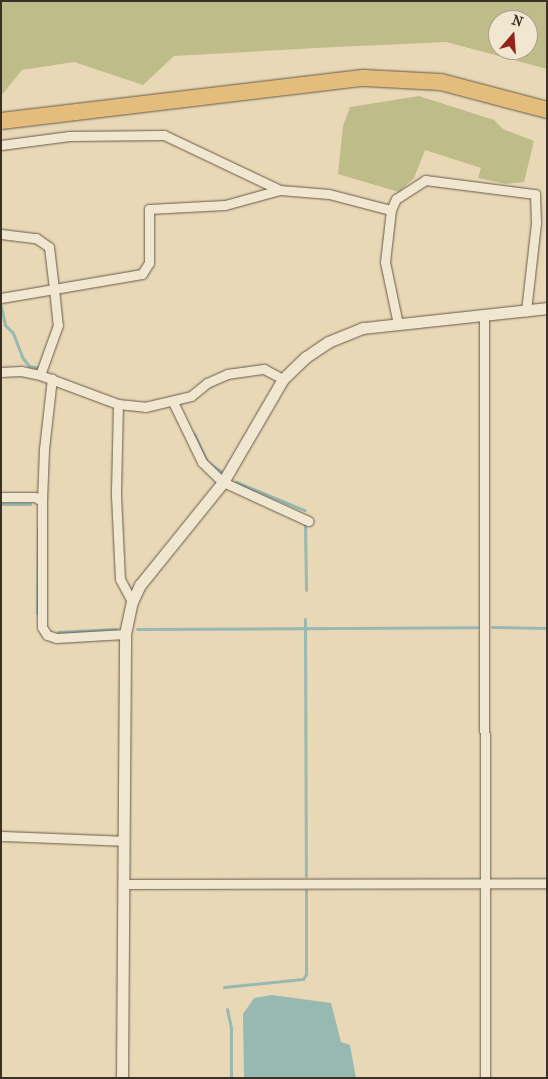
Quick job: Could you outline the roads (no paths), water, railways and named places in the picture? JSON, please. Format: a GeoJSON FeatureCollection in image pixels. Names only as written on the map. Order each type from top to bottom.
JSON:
{"type":"FeatureCollection","features":[{"type":"Feature","properties":{"kind":"highway"},"geometry":{"type":"LineString","coordinates":[[1,121],[364,78],[441,82],[547,110]]}},
{"type":"Feature","properties":{"kind":"street"},"geometry":{"type":"LineString","coordinates":[[1,145],[69,136],[164,135],[280,190]]}},
{"type":"Feature","properties":{"kind":"street"},"geometry":{"type":"LineString","coordinates":[[398,324],[386,262],[391,210],[396,199],[425,180],[535,194],[536,223],[526,311]]}},
{"type":"Feature","properties":{"kind":"street"},"geometry":{"type":"LineString","coordinates":[[1,298],[142,274],[148,263],[149,209],[225,205],[280,190],[329,194],[391,210]]}},
{"type":"Feature","properties":{"kind":"street"},"geometry":{"type":"LineString","coordinates":[[1,234],[36,238],[49,247],[58,325],[40,375]]}},
{"type":"Feature","properties":{"kind":"street"},"geometry":{"type":"LineString","coordinates":[[122,1078],[125,634],[132,602],[140,585],[223,482],[283,379],[306,357],[328,342],[363,328],[547,308]]}},
{"type":"Feature","properties":{"kind":"street"},"geometry":{"type":"LineString","coordinates":[[484,314],[485,1078]]}},
{"type":"Feature","properties":{"kind":"street"},"geometry":{"type":"LineString","coordinates":[[1,372],[21,371],[40,375],[118,404],[145,407],[173,402],[191,396],[207,383],[227,374],[264,369],[283,379]]}},
{"type":"Feature","properties":{"kind":"street"},"geometry":{"type":"LineString","coordinates":[[52,378],[44,449],[42,627],[47,634],[56,638],[125,634]]}},
{"type":"Feature","properties":{"kind":"street"},"geometry":{"type":"LineString","coordinates":[[173,402],[202,462],[223,482],[308,521]]}},
{"type":"Feature","properties":{"kind":"street"},"geometry":{"type":"LineString","coordinates":[[118,404],[116,495],[120,579],[132,602]]}},
{"type":"Feature","properties":{"kind":"street"},"geometry":{"type":"LineString","coordinates":[[1,497],[35,497],[42,501]]}},
{"type":"Feature","properties":{"kind":"street"},"geometry":{"type":"LineString","coordinates":[[1,836],[124,841]]}},
{"type":"Feature","properties":{"kind":"street"},"geometry":{"type":"LineString","coordinates":[[124,884],[547,883]]}},
{"type":"Feature","properties":{"kind":"water"},"geometry":{"type":"Polygon","coordinates":[[[272,995],[331,1003],[341,1042],[350,1045],[356,1078],[244,1078],[243,1014],[254,998],[272,995]]]}},
{"type":"Feature","properties":{"kind":"waterway"},"geometry":{"type":"LineString","coordinates":[[1,306],[5,325],[13,333],[22,357],[29,366],[40,368]]}},
{"type":"Feature","properties":{"kind":"waterway"},"geometry":{"type":"LineString","coordinates":[[194,434],[207,462],[222,472]]}},
{"type":"Feature","properties":{"kind":"waterway"},"geometry":{"type":"LineString","coordinates":[[236,482],[304,510]]}},
{"type":"Feature","properties":{"kind":"waterway"},"geometry":{"type":"LineString","coordinates":[[1,504],[30,504]]}},
{"type":"Feature","properties":{"kind":"waterway"},"geometry":{"type":"LineString","coordinates":[[305,524],[306,590]]}},
{"type":"Feature","properties":{"kind":"waterway"},"geometry":{"type":"LineString","coordinates":[[37,613],[38,528]]}},
{"type":"Feature","properties":{"kind":"waterway"},"geometry":{"type":"LineString","coordinates":[[305,619],[306,876]]}},
{"type":"Feature","properties":{"kind":"waterway"},"geometry":{"type":"LineString","coordinates":[[137,629],[477,627]]}},
{"type":"Feature","properties":{"kind":"waterway"},"geometry":{"type":"LineString","coordinates":[[492,627],[547,628]]}},
{"type":"Feature","properties":{"kind":"waterway"},"geometry":{"type":"LineString","coordinates":[[58,632],[116,629]]}},
{"type":"Feature","properties":{"kind":"waterway"},"geometry":{"type":"LineString","coordinates":[[224,987],[303,979],[306,974],[306,890]]}},
{"type":"Feature","properties":{"kind":"waterway"},"geometry":{"type":"LineString","coordinates":[[227,1009],[231,1028],[231,1078]]}}]}
